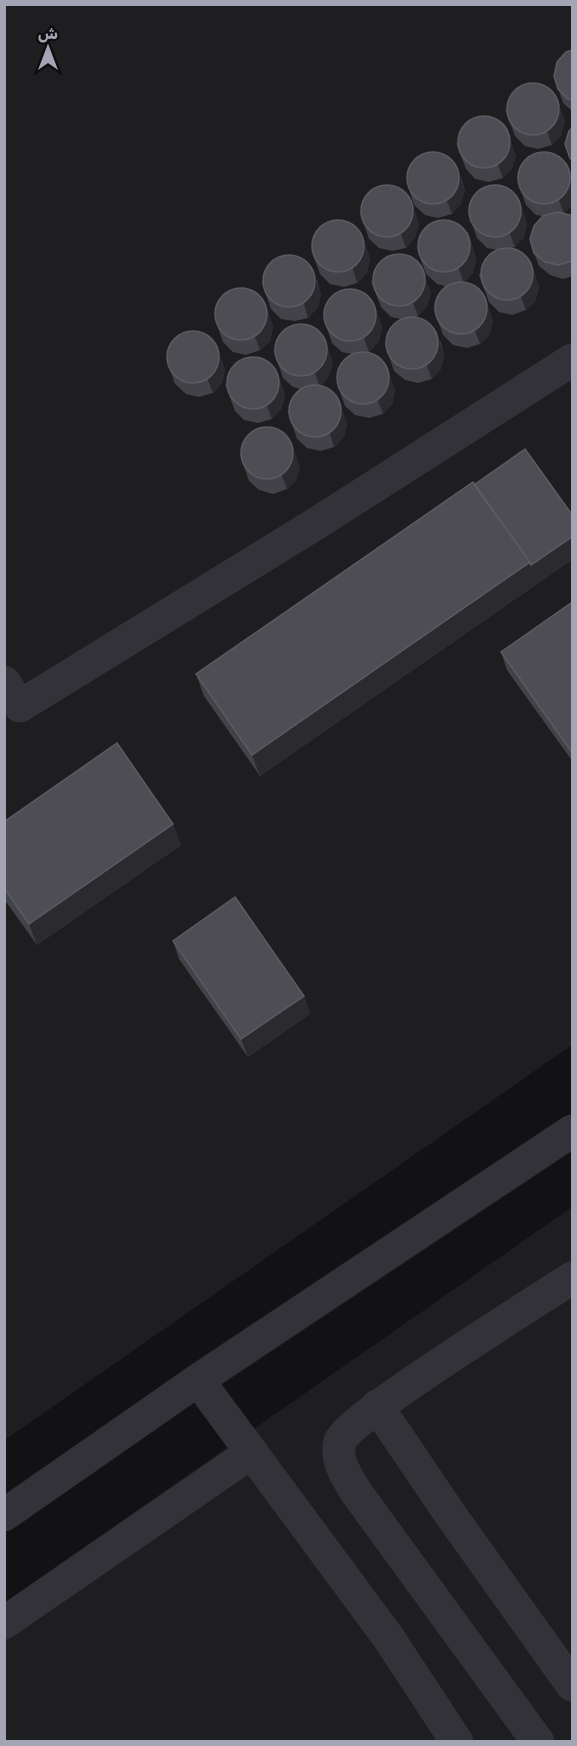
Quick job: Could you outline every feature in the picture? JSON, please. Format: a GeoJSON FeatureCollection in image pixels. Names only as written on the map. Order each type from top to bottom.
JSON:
{"type":"FeatureCollection","features":[{"type":"Feature","properties":{"kind":"lane"},"geometry":{"type":"LineString","coordinates":[[4,682],[20,706],[317,523],[573,360]]}},
{"type":"Feature","properties":{"kind":"lane"},"geometry":{"type":"LineString","coordinates":[[4,1515],[198,1380],[573,1131]]}},
{"type":"Feature","properties":{"kind":"lane"},"geometry":{"type":"LineString","coordinates":[[538,1742],[356,1492],[341,1466],[339,1450],[345,1432],[377,1407],[573,1278]]}},
{"type":"Feature","properties":{"kind":"lane"},"geometry":{"type":"LineString","coordinates":[[198,1380],[388,1637],[457,1742]]}},
{"type":"Feature","properties":{"kind":"lane"},"geometry":{"type":"LineString","coordinates":[[377,1407],[450,1514],[573,1685]]}},
{"type":"Feature","properties":{"kind":"lane"},"geometry":{"type":"LineString","coordinates":[[7,1618],[252,1452]]}},
{"type":"Feature","properties":{"kind":"shaded area"},"geometry":{"type":"Polygon","coordinates":[[[5,5],[572,5],[572,1045],[5,1440],[5,5]]]}},
{"type":"Feature","properties":{"kind":"shaded area"},"geometry":{"type":"Polygon","coordinates":[[[572,1207],[572,1741],[5,1741],[4,1603],[572,1207]]]}},
{"type":"Feature","properties":{"kind":"building"},"geometry":{"type":"Polygon","coordinates":[[[573,50],[573,100],[568,99],[558,89],[554,76],[557,62],[566,52],[573,50]]]}},
{"type":"Feature","properties":{"kind":"building"},"geometry":{"type":"Polygon","coordinates":[[[528,83],[538,83],[552,90],[559,109],[552,128],[538,135],[528,135],[518,131],[511,124],[507,114],[507,104],[511,94],[518,87],[528,83]]]}},
{"type":"Feature","properties":{"kind":"building"},"geometry":{"type":"Polygon","coordinates":[[[479,116],[489,116],[503,123],[510,142],[503,161],[489,168],[479,168],[469,164],[462,157],[458,147],[458,137],[462,127],[469,120],[479,116]]]}},
{"type":"Feature","properties":{"kind":"building"},"geometry":{"type":"Polygon","coordinates":[[[573,127],[573,161],[565,144],[569,131],[573,127]]]}},
{"type":"Feature","properties":{"kind":"building"},"geometry":{"type":"Polygon","coordinates":[[[428,152],[438,152],[452,159],[459,178],[452,197],[438,204],[428,204],[418,200],[411,193],[407,183],[407,173],[411,163],[418,156],[428,152]]]}},
{"type":"Feature","properties":{"kind":"building"},"geometry":{"type":"Polygon","coordinates":[[[539,152],[549,152],[563,159],[570,178],[563,197],[549,204],[539,204],[529,200],[522,193],[518,183],[518,173],[522,163],[529,156],[539,152]]]}},
{"type":"Feature","properties":{"kind":"building"},"geometry":{"type":"Polygon","coordinates":[[[382,185],[392,185],[406,192],[413,211],[406,230],[392,237],[382,237],[372,233],[365,226],[361,216],[361,206],[365,196],[372,189],[382,185]]]}},
{"type":"Feature","properties":{"kind":"building"},"geometry":{"type":"Polygon","coordinates":[[[490,185],[500,185],[514,192],[521,211],[514,230],[500,237],[490,237],[480,233],[473,226],[469,216],[469,206],[473,196],[480,189],[490,185]]]}},
{"type":"Feature","properties":{"kind":"building"},"geometry":{"type":"Polygon","coordinates":[[[557,212],[573,217],[573,261],[558,265],[545,262],[534,253],[530,239],[534,226],[543,216],[557,212]]]}},
{"type":"Feature","properties":{"kind":"building"},"geometry":{"type":"Polygon","coordinates":[[[333,220],[343,220],[357,227],[364,246],[357,265],[343,272],[333,272],[323,268],[316,261],[312,251],[312,241],[316,231],[323,224],[333,220]]]}},
{"type":"Feature","properties":{"kind":"building"},"geometry":{"type":"Polygon","coordinates":[[[439,220],[449,220],[463,227],[470,246],[463,265],[449,272],[439,272],[429,268],[422,261],[418,251],[418,241],[422,231],[429,224],[439,220]]]}},
{"type":"Feature","properties":{"kind":"building"},"geometry":{"type":"Polygon","coordinates":[[[502,248],[512,248],[526,255],[533,274],[526,293],[512,300],[502,300],[492,296],[485,289],[481,279],[481,269],[485,259],[492,252],[502,248]]]}},
{"type":"Feature","properties":{"kind":"building"},"geometry":{"type":"Polygon","coordinates":[[[394,254],[404,254],[418,261],[425,280],[418,299],[404,306],[394,306],[384,302],[377,295],[373,285],[373,275],[377,265],[384,258],[394,254]]]}},
{"type":"Feature","properties":{"kind":"building"},"geometry":{"type":"Polygon","coordinates":[[[284,255],[294,255],[308,262],[315,281],[308,300],[294,307],[284,307],[274,303],[267,296],[263,286],[263,276],[267,266],[274,259],[284,255]]]}},
{"type":"Feature","properties":{"kind":"building"},"geometry":{"type":"Polygon","coordinates":[[[456,282],[466,282],[480,289],[487,308],[480,327],[466,334],[456,334],[446,330],[439,323],[435,313],[435,303],[439,293],[446,286],[456,282]]]}},
{"type":"Feature","properties":{"kind":"building"},"geometry":{"type":"Polygon","coordinates":[[[236,288],[246,288],[260,295],[267,314],[260,333],[246,340],[236,340],[226,336],[219,329],[215,319],[215,309],[219,299],[226,292],[236,288]]]}},
{"type":"Feature","properties":{"kind":"building"},"geometry":{"type":"Polygon","coordinates":[[[345,289],[355,289],[369,296],[376,315],[369,334],[355,341],[345,341],[335,337],[328,330],[324,320],[324,310],[328,300],[335,293],[345,289]]]}},
{"type":"Feature","properties":{"kind":"building"},"geometry":{"type":"Polygon","coordinates":[[[407,317],[417,317],[431,324],[438,343],[431,362],[417,369],[407,369],[397,365],[390,358],[386,348],[386,338],[390,328],[397,321],[407,317]]]}},
{"type":"Feature","properties":{"kind":"building"},"geometry":{"type":"Polygon","coordinates":[[[296,324],[306,324],[320,331],[327,350],[320,369],[306,376],[296,376],[286,372],[279,365],[275,355],[275,345],[279,335],[286,328],[296,324]]]}},
{"type":"Feature","properties":{"kind":"building"},"geometry":{"type":"Polygon","coordinates":[[[188,331],[198,331],[212,338],[219,357],[212,376],[198,383],[188,383],[178,379],[171,372],[167,362],[167,352],[171,342],[178,335],[188,331]]]}},
{"type":"Feature","properties":{"kind":"building"},"geometry":{"type":"Polygon","coordinates":[[[358,352],[368,352],[382,359],[389,378],[382,397],[368,404],[358,404],[348,400],[341,393],[337,383],[337,373],[341,363],[348,356],[358,352]]]}},
{"type":"Feature","properties":{"kind":"building"},"geometry":{"type":"Polygon","coordinates":[[[248,357],[258,357],[272,364],[279,383],[272,402],[258,409],[248,409],[238,405],[231,398],[227,388],[227,378],[231,368],[238,361],[248,357]]]}},
{"type":"Feature","properties":{"kind":"building"},"geometry":{"type":"Polygon","coordinates":[[[310,385],[320,385],[334,392],[341,411],[334,430],[320,437],[310,437],[300,433],[293,426],[289,416],[289,406],[293,396],[300,389],[310,385]]]}},
{"type":"Feature","properties":{"kind":"building"},"geometry":{"type":"Polygon","coordinates":[[[262,427],[272,427],[286,434],[293,453],[286,472],[272,479],[262,479],[252,475],[245,468],[241,458],[241,448],[245,438],[252,431],[262,427]]]}},
{"type":"Feature","properties":{"kind":"building"},"geometry":{"type":"Polygon","coordinates":[[[525,449],[573,516],[573,536],[531,565],[474,485],[525,449]]]}},
{"type":"Feature","properties":{"kind":"building"},"geometry":{"type":"Polygon","coordinates":[[[473,482],[530,562],[252,755],[196,674],[473,482]]]}},
{"type":"Feature","properties":{"kind":"building"},"geometry":{"type":"Polygon","coordinates":[[[571,603],[573,605],[573,754],[501,652],[571,603]]]}},
{"type":"Feature","properties":{"kind":"building"},"geometry":{"type":"Polygon","coordinates":[[[117,743],[173,824],[29,924],[4,888],[4,822],[117,743]]]}},
{"type":"Feature","properties":{"kind":"building"},"geometry":{"type":"Polygon","coordinates":[[[235,897],[304,996],[241,1039],[173,941],[235,897]]]}}]}
